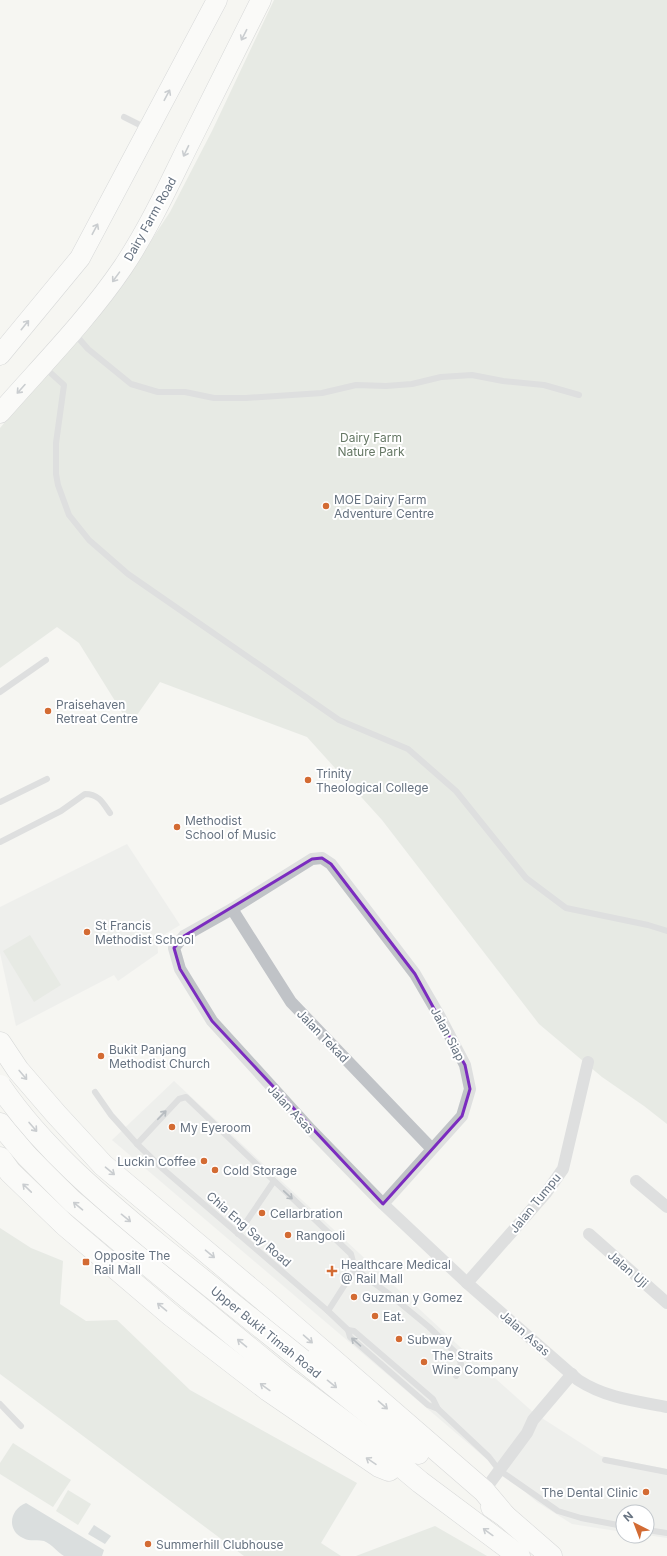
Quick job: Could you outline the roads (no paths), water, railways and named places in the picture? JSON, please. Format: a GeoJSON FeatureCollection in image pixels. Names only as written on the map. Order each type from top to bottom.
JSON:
{"type":"FeatureCollection","features":[{"type":"Feature","properties":{"kind":"highway"},"geometry":{"type":"LineString","coordinates":[[0,1043],[18,1070],[51,1109],[103,1164],[266,1302],[484,1491],[505,1516]]}},
{"type":"Feature","properties":{"kind":"highway","name":"Upper Bukit Timah Road"},"geometry":{"type":"LineString","coordinates":[[0,1086],[12,1103],[56,1154],[100,1197],[452,1481],[505,1516],[552,1556]]}},
{"type":"Feature","properties":{"kind":"highway","name":"Upper Bukit Timah Road"},"geometry":{"type":"LineString","coordinates":[[0,1124],[27,1156],[72,1201],[283,1376],[519,1556]]}},
{"type":"Feature","properties":{"kind":"highway"},"geometry":{"type":"LineString","coordinates":[[0,1158],[10,1172],[70,1230],[172,1316],[229,1361],[379,1466],[420,1482]]}},
{"type":"Feature","properties":{"kind":"main road"},"geometry":{"type":"LineString","coordinates":[[0,355],[80,258],[217,0]]}},
{"type":"Feature","properties":{"kind":"main road","name":"Dairy Farm Road"},"geometry":{"type":"LineString","coordinates":[[0,413],[73,332],[124,266],[145,229],[262,0]]}},
{"type":"Feature","properties":{"kind":"street","name":"Jalan Asas"},"geometry":{"type":"LineString","coordinates":[[331,864],[322,858],[312,859],[232,909],[184,936],[174,948],[180,969],[212,1022],[311,1130],[382,1204],[467,1283],[575,1377],[592,1389],[609,1396],[667,1407]]}},
{"type":"Feature","properties":{"kind":"street","name":"Jalan Siap"},"geometry":{"type":"LineString","coordinates":[[331,864],[416,974],[465,1065],[470,1089],[462,1116],[382,1204]]}},
{"type":"Feature","properties":{"kind":"street","name":"Jalan Tekad"},"geometry":{"type":"LineString","coordinates":[[232,909],[291,1002],[432,1149]]}},
{"type":"Feature","properties":{"kind":"street","name":"Jalan Tumpu"},"geometry":{"type":"LineString","coordinates":[[467,1283],[546,1194],[563,1169],[588,1062]]}},
{"type":"Feature","properties":{"kind":"street"},"geometry":{"type":"LineString","coordinates":[[636,1181],[667,1207]]}},
{"type":"Feature","properties":{"kind":"street","name":"Jalan Uji"},"geometry":{"type":"LineString","coordinates":[[589,1234],[667,1303]]}},
{"type":"Feature","properties":{"kind":"street"},"geometry":{"type":"LineString","coordinates":[[484,1491],[528,1433],[533,1420],[575,1377]]}},
{"type":"Feature","properties":{"kind":"lane"},"geometry":{"type":"LineString","coordinates":[[124,117],[149,130]]}},
{"type":"Feature","properties":{"kind":"lane"},"geometry":{"type":"LineString","coordinates":[[73,332],[88,349],[131,384],[158,392],[185,392],[214,398],[322,394],[356,385],[386,386],[412,384],[441,377],[472,375],[503,381],[544,385],[579,395]]}},
{"type":"Feature","properties":{"kind":"lane"},"geometry":{"type":"LineString","coordinates":[[43,366],[64,385],[56,443],[56,474],[58,485],[69,515],[89,540],[128,574],[339,720],[408,749],[456,791],[526,878],[566,908],[648,924],[667,931]]}},
{"type":"Feature","properties":{"kind":"lane"},"geometry":{"type":"LineString","coordinates":[[0,692],[46,660]]}},
{"type":"Feature","properties":{"kind":"lane"},"geometry":{"type":"LineString","coordinates":[[0,802],[47,779]]}},
{"type":"Feature","properties":{"kind":"lane"},"geometry":{"type":"LineString","coordinates":[[0,842],[61,811],[85,794],[100,798],[110,813]]}},
{"type":"Feature","properties":{"kind":"lane","name":"Chia Eng Say Road"},"geometry":{"type":"LineString","coordinates":[[95,1092],[111,1115],[136,1144],[328,1311],[348,1330],[350,1337],[417,1396],[428,1405],[438,1409],[489,1458],[499,1470],[558,1511],[581,1518],[615,1524]]}},
{"type":"Feature","properties":{"kind":"lane"},"geometry":{"type":"LineString","coordinates":[[136,1144],[179,1099],[186,1097],[351,1254],[355,1269],[389,1294],[429,1327],[458,1355],[461,1364],[456,1376]]}},
{"type":"Feature","properties":{"kind":"lane"},"geometry":{"type":"LineString","coordinates":[[238,1234],[274,1181]]}},
{"type":"Feature","properties":{"kind":"lane"},"geometry":{"type":"LineString","coordinates":[[328,1311],[355,1269]]}},
{"type":"Feature","properties":{"kind":"lane"},"geometry":{"type":"LineString","coordinates":[[0,1404],[21,1426]]}},
{"type":"Feature","properties":{"kind":"lane"},"geometry":{"type":"LineString","coordinates":[[605,1460],[667,1472]]}},
{"type":"Feature","properties":{"kind":"lane"},"geometry":{"type":"LineString","coordinates":[[655,1531],[667,1533]]}},
{"type":"Feature","properties":{"kind":"place","name":"MOE Dairy Farm Adventure Centre"},"geometry":{"type":"Point","coordinates":[326,506]}},
{"type":"Feature","properties":{"kind":"place","name":"Praisehaven Retreat Centre"},"geometry":{"type":"Point","coordinates":[48,711]}},
{"type":"Feature","properties":{"kind":"place","name":"Trinity Theological College"},"geometry":{"type":"Point","coordinates":[308,780]}},
{"type":"Feature","properties":{"kind":"place","name":"Methodist School of Music"},"geometry":{"type":"Point","coordinates":[177,827]}},
{"type":"Feature","properties":{"kind":"place","name":"St Francis Methodist School"},"geometry":{"type":"Point","coordinates":[87,932]}},
{"type":"Feature","properties":{"kind":"place","name":"Bukit Panjang Methodist Church"},"geometry":{"type":"Point","coordinates":[101,1056]}},
{"type":"Feature","properties":{"kind":"place","name":"My Eyeroom"},"geometry":{"type":"Point","coordinates":[172,1127]}},
{"type":"Feature","properties":{"kind":"place","name":"Luckin Coffee"},"geometry":{"type":"Point","coordinates":[204,1161]}},
{"type":"Feature","properties":{"kind":"place","name":"Cold Storage"},"geometry":{"type":"Point","coordinates":[215,1170]}},
{"type":"Feature","properties":{"kind":"place","name":"Cellarbration"},"geometry":{"type":"Point","coordinates":[262,1213]}},
{"type":"Feature","properties":{"kind":"place","name":"Rangooli"},"geometry":{"type":"Point","coordinates":[288,1235]}},
{"type":"Feature","properties":{"kind":"place","name":"Opposite The Rail Mall"},"geometry":{"type":"Point","coordinates":[86,1262]}},
{"type":"Feature","properties":{"kind":"place","name":"Healthcare Medical @ Rail Mall"},"geometry":{"type":"Point","coordinates":[332,1271]}},
{"type":"Feature","properties":{"kind":"place","name":"Guzman y Gomez"},"geometry":{"type":"Point","coordinates":[354,1297]}},
{"type":"Feature","properties":{"kind":"place","name":"Eat."},"geometry":{"type":"Point","coordinates":[375,1316]}},
{"type":"Feature","properties":{"kind":"place","name":"Subway"},"geometry":{"type":"Point","coordinates":[399,1339]}},
{"type":"Feature","properties":{"kind":"place","name":"The Straits Wine Company"},"geometry":{"type":"Point","coordinates":[424,1362]}},
{"type":"Feature","properties":{"kind":"place","name":"The Dental Clinic"},"geometry":{"type":"Point","coordinates":[646,1492]}},
{"type":"Feature","properties":{"kind":"place","name":"Summerhill Clubhouse"},"geometry":{"type":"Point","coordinates":[148,1544]}},
{"type":"Feature","properties":{"kind":"park label","name":"Dairy Farm Nature Park"},"geometry":{"type":"Point","coordinates":[371,444]}}]}
